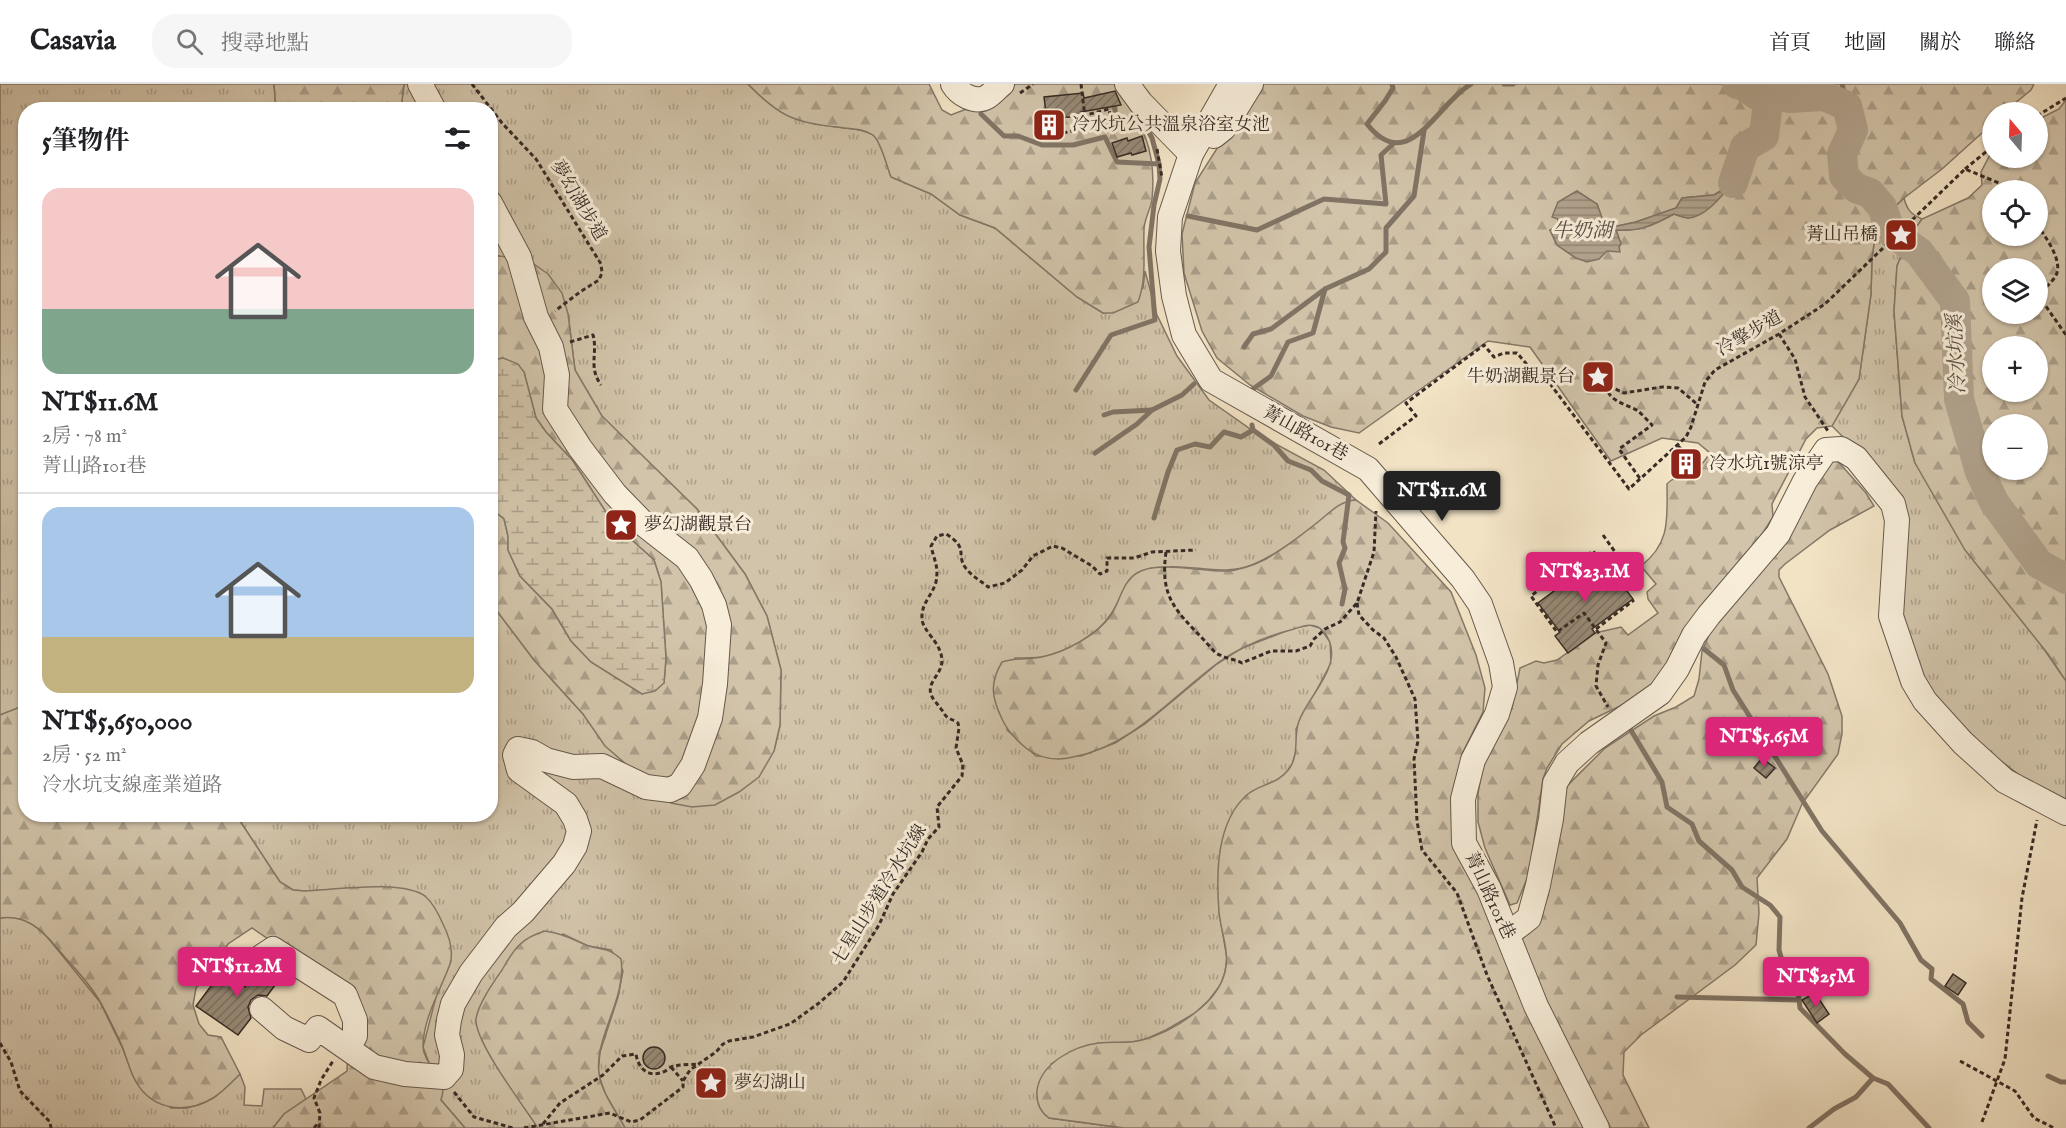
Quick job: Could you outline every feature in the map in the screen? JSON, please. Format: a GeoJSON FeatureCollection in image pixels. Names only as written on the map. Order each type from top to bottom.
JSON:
{"type":"FeatureCollection","features":[{"type":"Feature","properties":{"kind":"street"},"geometry":{"type":"LineString","coordinates":[[420,84],[430,102]]}},
{"type":"Feature","properties":{"kind":"street"},"geometry":{"type":"LineString","coordinates":[[953,84],[959,92],[973,99],[985,99],[1002,84]]}},
{"type":"Feature","properties":{"kind":"street"},"geometry":{"type":"LineString","coordinates":[[1127,84],[1141,103],[1191,154]]}},
{"type":"Feature","properties":{"kind":"street"},"geometry":{"type":"LineString","coordinates":[[1191,154],[1231,84]]}},
{"type":"Feature","properties":{"kind":"street"},"geometry":{"type":"LineString","coordinates":[[1191,154],[1218,119],[1239,84]]}},
{"type":"Feature","properties":{"kind":"street"},"geometry":{"type":"LineString","coordinates":[[1191,154],[1224,128],[1251,84]]}},
{"type":"Feature","properties":{"kind":"street","name":"菁山路101巷"},"geometry":{"type":"LineString","coordinates":[[1191,154],[1170,217],[1168,250],[1174,296],[1184,335],[1211,380],[1368,469],[1464,579],[1480,604],[1501,663],[1505,687],[1497,714],[1473,760],[1463,799],[1464,843],[1489,889],[1536,1006],[1597,1128]]}},
{"type":"Feature","properties":{"kind":"street"},"geometry":{"type":"LineString","coordinates":[[262,1009],[284,1028],[309,1040],[318,1028],[374,1067],[388,1071],[444,1077],[451,1069],[452,1055],[447,1035],[453,1004],[471,973],[506,927],[523,912],[564,864],[575,846],[579,831],[576,819],[566,804],[519,770],[514,756],[518,749],[573,767],[602,766],[646,787],[670,790],[680,785],[693,765],[710,718],[719,626],[714,605],[687,558],[646,526],[615,494],[580,448],[555,409],[557,375],[551,347],[536,317],[519,257],[498,218]]}},
{"type":"Feature","properties":{"kind":"street"},"geometry":{"type":"LineString","coordinates":[[1508,934],[1529,918],[1543,863],[1555,783],[1567,763],[1589,742],[1660,693],[1677,669],[1694,635],[1778,534],[1805,481],[1826,450],[1841,449],[1856,458],[1893,504],[1898,520],[1891,616],[1913,681],[1926,700],[1963,743],[2005,781],[2066,813]]}},
{"type":"Feature","properties":{"kind":"street"},"geometry":{"type":"LineString","coordinates":[[255,962],[273,949],[345,995],[355,1020],[355,1036],[348,1048]]}},
{"type":"Feature","properties":{"kind":"path","name":"夢幻湖步道"},"geometry":{"type":"LineString","coordinates":[[472,84],[486,102]]}},
{"type":"Feature","properties":{"kind":"path"},"geometry":{"type":"LineString","coordinates":[[1081,84],[1085,117]]}},
{"type":"Feature","properties":{"kind":"path"},"geometry":{"type":"LineString","coordinates":[[2048,109],[2066,98]]}},
{"type":"Feature","properties":{"kind":"path"},"geometry":{"type":"LineString","coordinates":[[1063,134],[1081,127],[1077,118],[1118,107]]}},
{"type":"Feature","properties":{"kind":"path"},"geometry":{"type":"LineString","coordinates":[[1109,109],[1111,120],[1123,117]]}},
{"type":"Feature","properties":{"kind":"path","name":"夢幻湖步道"},"geometry":{"type":"LineString","coordinates":[[498,118],[536,159],[601,264],[603,273],[599,280],[556,311],[536,317]]}},
{"type":"Feature","properties":{"kind":"path"},"geometry":{"type":"LineString","coordinates":[[1154,140],[1160,160],[1162,182]]}},
{"type":"Feature","properties":{"kind":"path"},"geometry":{"type":"LineString","coordinates":[[1982,155],[1965,169],[1992,180]]}},
{"type":"Feature","properties":{"kind":"path","name":"冷擎步道"},"geometry":{"type":"LineString","coordinates":[[1379,444],[1416,416],[1406,403],[1484,345],[1494,357],[1503,353],[1517,353],[1543,383],[1548,381],[1629,489],[1678,447],[1691,427],[1705,382],[1715,370],[1779,334],[1825,304],[1965,169]]}},
{"type":"Feature","properties":{"kind":"path"},"geometry":{"type":"LineString","coordinates":[[2048,242],[2058,267],[2056,276],[2038,295],[2066,335]]}},
{"type":"Feature","properties":{"kind":"path"},"geometry":{"type":"LineString","coordinates":[[1779,334],[1796,359],[1805,397],[1841,449]]}},
{"type":"Feature","properties":{"kind":"path"},"geometry":{"type":"LineString","coordinates":[[551,347],[593,335],[595,342],[594,376],[601,385]]}},
{"type":"Feature","properties":{"kind":"path"},"geometry":{"type":"LineString","coordinates":[[1602,383],[1624,393],[1662,387],[1678,388],[1698,404]]}},
{"type":"Feature","properties":{"kind":"path"},"geometry":{"type":"LineString","coordinates":[[1606,385],[1610,396],[1640,412],[1652,425],[1619,449],[1641,480]]}},
{"type":"Feature","properties":{"kind":"path"},"geometry":{"type":"LineString","coordinates":[[1678,447],[1695,462]]}},
{"type":"Feature","properties":{"kind":"path"},"geometry":{"type":"LineString","coordinates":[[1196,550],[1166,552],[1165,579],[1172,605],[1218,655],[1242,663],[1271,651],[1296,651],[1310,646],[1325,629],[1340,622],[1357,603],[1374,552],[1377,513],[1374,502]]}},
{"type":"Feature","properties":{"kind":"path","name":"七星山步道冷水坑線"},"geometry":{"type":"LineString","coordinates":[[524,1128],[610,1113],[631,1122],[640,1120],[682,1087],[690,1070],[729,1041],[790,1024],[843,982],[879,925],[893,894],[922,852],[928,839],[939,827],[937,807],[962,776],[963,765],[956,748],[958,723],[946,717],[931,698],[931,686],[942,661],[940,649],[923,624],[922,618],[923,603],[929,596],[936,579],[937,562],[931,546],[937,536],[946,534],[955,540],[962,551],[965,567],[988,587],[1005,583],[1022,570],[1033,556],[1053,546],[1062,548],[1092,566],[1100,574],[1107,571],[1107,558],[1134,558],[1152,552],[1166,552]]}},
{"type":"Feature","properties":{"kind":"path"},"geometry":{"type":"LineString","coordinates":[[1603,535],[1620,559]]}},
{"type":"Feature","properties":{"kind":"path"},"geometry":{"type":"LineString","coordinates":[[1578,570],[1597,556],[1593,551],[1531,596],[1557,632],[1584,613],[1606,643]]}},
{"type":"Feature","properties":{"kind":"path"},"geometry":{"type":"LineString","coordinates":[[1554,578],[1548,571],[1562,560]]}},
{"type":"Feature","properties":{"kind":"path"},"geometry":{"type":"LineString","coordinates":[[1596,628],[1634,600]]}},
{"type":"Feature","properties":{"kind":"path"},"geometry":{"type":"LineString","coordinates":[[1982,1122],[2006,1059],[2022,898],[2042,801]]}},
{"type":"Feature","properties":{"kind":"path"},"geometry":{"type":"LineString","coordinates":[[0,1043],[11,1062],[20,1091],[50,1122],[51,1128]]}},
{"type":"Feature","properties":{"kind":"path"},"geometry":{"type":"LineString","coordinates":[[319,1128],[320,1113],[314,1098],[330,1065],[340,1052],[348,1048]]}},
{"type":"Feature","properties":{"kind":"path"},"geometry":{"type":"LineString","coordinates":[[542,1126],[560,1103],[603,1075],[622,1056],[636,1054],[638,1065],[645,1072],[663,1072],[671,1067],[700,1064]]}},
{"type":"Feature","properties":{"kind":"path"},"geometry":{"type":"LineString","coordinates":[[1960,1061],[2015,1091],[2034,1118],[2054,1128]]}},
{"type":"Feature","properties":{"kind":"path"},"geometry":{"type":"LineString","coordinates":[[671,1067],[683,1081]]}},
{"type":"Feature","properties":{"kind":"path"},"geometry":{"type":"LineString","coordinates":[[444,1077],[474,1117],[513,1128]]}},
{"type":"Feature","properties":{"kind":"path"},"geometry":{"type":"LineString","coordinates":[[314,1128],[320,1121]]}},
{"type":"Feature","properties":{"kind":"green space"},"geometry":{"type":"Polygon","coordinates":[[[0,84],[274,84],[275,102],[18,102],[18,708],[0,715],[0,84]]]}},
{"type":"Feature","properties":{"kind":"green space"},"geometry":{"type":"Polygon","coordinates":[[[274,84],[404,84],[402,102],[275,102],[274,84]]]}},
{"type":"Feature","properties":{"kind":"green space"},"geometry":{"type":"Polygon","coordinates":[[[404,84],[748,84],[788,116],[809,123],[869,133],[879,143],[891,177],[931,194],[960,215],[995,228],[1077,297],[1103,313],[1143,288],[1145,271],[1157,315],[1177,356],[1209,400],[1259,435],[1324,470],[1356,500],[1338,506],[1284,547],[1252,565],[1231,570],[1177,567],[1148,569],[1129,583],[1105,622],[1090,636],[1051,655],[1015,658],[1007,730],[1036,756],[1081,756],[1115,743],[1145,724],[1217,664],[1240,649],[1294,628],[1310,625],[1320,628],[1330,642],[1331,663],[1296,729],[1297,747],[1292,765],[1281,779],[1251,792],[1219,863],[1219,912],[1227,958],[1221,984],[1195,1013],[1166,1030],[1146,1039],[1129,1043],[1099,1043],[1087,1046],[1051,1064],[1049,1118],[1124,1128],[625,1128],[605,1093],[598,1073],[600,1052],[618,997],[623,971],[611,950],[588,946],[563,934],[482,1040],[538,1128],[465,1128],[441,1100],[443,1086],[429,1063],[423,1047],[436,997],[451,961],[425,896],[410,891],[380,888],[293,890],[280,882],[241,822],[498,822],[498,612],[534,660],[583,714],[606,746],[774,751],[780,726],[781,670],[767,616],[745,574],[697,509],[602,417],[575,370],[568,314],[498,256],[498,102],[402,102],[404,84]]]}},
{"type":"Feature","properties":{"kind":"green space"},"geometry":{"type":"Polygon","coordinates":[[[748,84],[929,84],[942,110],[951,115],[974,106],[1012,84],[1115,84],[1146,138],[1152,166],[1152,199],[1144,226],[1144,275],[1138,302],[1113,313],[1103,313],[1077,297],[995,228],[960,215],[931,194],[891,177],[881,148],[873,135],[860,130],[809,123],[788,116],[748,84]]]}},
{"type":"Feature","properties":{"kind":"green space"},"geometry":{"type":"Polygon","coordinates":[[[1258,84],[2034,84],[2031,90],[2016,102],[1982,102],[1982,133],[1942,169],[1904,198],[1888,213],[1876,230],[1872,258],[1871,294],[1859,379],[1832,426],[1817,428],[1806,439],[1772,504],[1773,517],[1663,674],[1639,697],[1589,721],[1562,744],[1543,779],[1529,874],[1517,903],[1510,905],[1485,848],[1478,822],[1478,793],[1484,760],[1512,708],[1520,668],[1536,661],[1544,663],[1557,660],[1595,633],[1621,627],[1628,635],[1658,613],[1648,599],[1647,592],[1656,584],[1641,566],[1658,548],[1662,539],[1667,519],[1667,484],[1696,470],[1710,453],[1698,443],[1662,438],[1611,461],[1530,347],[1488,341],[1359,433],[1331,427],[1303,416],[1250,385],[1217,358],[1202,331],[1184,273],[1182,234],[1195,183],[1258,84]],[[1730,186],[1714,195],[1682,198],[1676,208],[1636,222],[1613,227],[1602,218],[1597,204],[1558,219],[1558,226],[1550,230],[1557,245],[1576,258],[1619,247],[1621,244],[1616,230],[1646,227],[1674,214],[1688,218],[1730,186]]]}},
{"type":"Feature","properties":{"kind":"green space"},"geometry":{"type":"Polygon","coordinates":[[[2066,100],[2066,681],[2048,654],[1965,550],[1915,463],[1902,416],[1894,311],[1897,266],[1908,239],[1922,219],[1968,198],[1982,185],[1981,172],[1983,168],[2048,168],[2048,114],[2059,109],[2066,100]]]}},
{"type":"Feature","properties":{"kind":"green space"},"geometry":{"type":"Polygon","coordinates":[[[1904,198],[1910,211],[1922,219],[1908,239],[1897,266],[1894,311],[1902,416],[1915,463],[2066,681],[2066,803],[2043,793],[1997,758],[1954,722],[1924,687],[1896,606],[1904,520],[1852,446],[1832,426],[1859,379],[1871,294],[1872,258],[1876,230],[1888,213],[1904,198]]]}},
{"type":"Feature","properties":{"kind":"green space"},"geometry":{"type":"Polygon","coordinates":[[[498,256],[528,260],[548,274],[562,293],[568,314],[575,370],[602,416],[697,509],[745,574],[767,616],[781,670],[780,725],[774,751],[759,777],[739,792],[715,805],[692,807],[671,803],[605,746],[583,714],[534,660],[498,612],[498,514],[504,519],[508,550],[520,576],[552,609],[571,641],[591,662],[642,694],[664,683],[666,658],[661,582],[654,560],[613,523],[573,461],[536,418],[524,372],[498,366],[498,256]]]}},
{"type":"Feature","properties":{"kind":"green space"},"geometry":{"type":"Polygon","coordinates":[[[503,358],[518,364],[524,372],[536,418],[573,461],[613,523],[654,560],[661,582],[666,658],[664,683],[655,691],[642,694],[591,662],[571,641],[552,609],[520,576],[508,550],[504,519],[498,514],[498,359],[503,358]]]}},
{"type":"Feature","properties":{"kind":"green space"},"geometry":{"type":"Polygon","coordinates":[[[1835,458],[1866,493],[1874,506],[1830,530],[1785,564],[1779,570],[1779,577],[1828,674],[1842,716],[1842,734],[1838,754],[1802,804],[1787,839],[1757,878],[1759,913],[1756,945],[1735,965],[1641,1035],[1624,1052],[1623,1075],[1649,1128],[1124,1128],[1049,1118],[1043,1112],[1037,1098],[1040,1080],[1060,1057],[1089,1045],[1137,1041],[1163,1032],[1196,1012],[1217,989],[1226,965],[1226,950],[1219,912],[1218,881],[1220,849],[1224,833],[1237,805],[1248,794],[1280,778],[1289,769],[1294,757],[1299,721],[1324,678],[1332,655],[1330,643],[1324,632],[1310,625],[1264,638],[1219,662],[1151,718],[1115,742],[1095,751],[1060,759],[1043,757],[1031,752],[1007,728],[993,691],[995,677],[1002,662],[1051,655],[1089,636],[1111,615],[1128,582],[1137,573],[1156,567],[1227,571],[1247,567],[1278,552],[1338,506],[1356,500],[1388,523],[1451,592],[1476,655],[1485,688],[1483,712],[1462,754],[1454,805],[1480,896],[1532,928],[1548,896],[1557,830],[1567,786],[1605,748],[1654,716],[1694,696],[1699,679],[1702,651],[1713,626],[1808,489],[1835,458]]]}},
{"type":"Feature","properties":{"kind":"green space"},"geometry":{"type":"Polygon","coordinates":[[[18,708],[18,822],[241,822],[280,882],[293,890],[386,887],[402,888],[426,897],[436,910],[445,929],[451,954],[450,964],[426,1025],[424,1052],[443,1087],[441,1100],[465,1128],[273,1128],[284,1114],[347,1071],[349,1022],[354,997],[252,928],[228,944],[196,988],[193,1005],[199,1024],[208,1035],[221,1037],[240,1074],[217,1096],[190,1107],[167,1106],[148,1096],[133,1076],[122,1046],[102,1005],[81,975],[33,925],[18,918],[0,918],[0,715],[18,708]]]}},
{"type":"Feature","properties":{"kind":"green space"},"geometry":{"type":"Polygon","coordinates":[[[10,916],[31,922],[44,933],[100,1002],[134,1077],[171,1108],[186,1108],[201,1104],[215,1097],[240,1074],[245,1087],[244,1105],[262,1106],[264,1089],[301,1089],[306,1099],[284,1114],[273,1128],[0,1128],[0,918],[10,916]]]}},
{"type":"Feature","properties":{"kind":"green space"},"geometry":{"type":"Polygon","coordinates":[[[545,931],[608,950],[621,959],[622,974],[601,1046],[599,1073],[606,1094],[625,1128],[538,1128],[512,1091],[483,1042],[476,1019],[486,994],[519,945],[530,937],[545,931]]]}},
{"type":"Feature","properties":{"kind":"water","name":"牛奶湖"},"geometry":{"type":"Polygon","coordinates":[[[1733,183],[1702,214],[1687,218],[1674,214],[1640,229],[1616,230],[1621,244],[1620,252],[1607,251],[1599,259],[1587,262],[1576,258],[1557,245],[1550,230],[1558,226],[1558,219],[1552,217],[1558,202],[1577,191],[1597,204],[1602,218],[1613,227],[1636,222],[1676,208],[1682,198],[1714,195],[1733,183]]]}},
{"type":"Feature","properties":{"kind":"building"},"geometry":{"type":"Polygon","coordinates":[[[1115,91],[1121,105],[1081,112],[1081,116],[1058,118],[1062,137],[1040,140],[1036,114],[1046,113],[1044,97],[1083,93],[1084,98],[1115,91]]]}},
{"type":"Feature","properties":{"kind":"building"},"geometry":{"type":"Polygon","coordinates":[[[1142,136],[1146,151],[1117,157],[1112,143],[1142,136]]]}},
{"type":"Feature","properties":{"kind":"building"},"geometry":{"type":"Polygon","coordinates":[[[1601,556],[1633,599],[1592,629],[1595,633],[1568,653],[1555,636],[1560,632],[1538,603],[1601,556]]]}},
{"type":"Feature","properties":{"kind":"building"},"geometry":{"type":"Polygon","coordinates":[[[1762,758],[1775,768],[1766,778],[1754,768],[1762,758]]]}},
{"type":"Feature","properties":{"kind":"building"},"geometry":{"type":"Polygon","coordinates":[[[273,966],[284,973],[267,996],[258,995],[251,1000],[248,1007],[251,1018],[238,1035],[196,1006],[223,970],[245,987],[254,975],[273,966]]]}},
{"type":"Feature","properties":{"kind":"building"},"geometry":{"type":"Polygon","coordinates":[[[1953,974],[1966,983],[1958,995],[1945,986],[1953,974]]]}},
{"type":"Feature","properties":{"kind":"building"},"geometry":{"type":"Polygon","coordinates":[[[1815,993],[1829,1014],[1817,1023],[1802,1000],[1815,993]]]}},
{"type":"Feature","properties":{"kind":"building"},"geometry":{"type":"Polygon","coordinates":[[[654,1047],[662,1050],[665,1058],[662,1066],[654,1069],[646,1066],[643,1058],[646,1050],[654,1047]]]}},
{"type":"Feature","properties":{"kind":"waterway"},"geometry":{"type":"LineString","coordinates":[[1392,84],[1393,88],[1385,101],[1367,124],[1382,138],[1396,143],[1409,140],[1422,131],[1458,93],[1471,84]]}},
{"type":"Feature","properties":{"kind":"waterway"},"geometry":{"type":"LineString","coordinates":[[1504,84],[1513,84]]}},
{"type":"Feature","properties":{"kind":"waterway"},"geometry":{"type":"LineString","coordinates":[[1737,84],[1768,102]]}},
{"type":"Feature","properties":{"kind":"waterway"},"geometry":{"type":"LineString","coordinates":[[1842,84],[1847,106]]}},
{"type":"Feature","properties":{"kind":"waterway","name":"冷水坑溪"},"geometry":{"type":"LineString","coordinates":[[1733,183],[1745,147],[1764,136],[1768,102],[1779,94],[1789,98],[1824,96],[1847,106],[1853,130],[1842,154],[1844,176],[1856,188],[1870,193],[1882,207],[1891,232],[1919,252],[1955,301],[1959,399],[1980,472],[1994,502],[2039,564],[2066,579]]}},
{"type":"Feature","properties":{"kind":"waterway"},"geometry":{"type":"LineString","coordinates":[[1076,390],[1111,335],[1155,320],[1149,247],[1160,179],[1159,164],[1152,138],[1145,125],[1125,129],[1118,127],[1113,99]]}},
{"type":"Feature","properties":{"kind":"waterway"},"geometry":{"type":"LineString","coordinates":[[981,114],[1004,136],[1018,136],[1042,145],[1073,145],[1105,137],[1117,162],[1159,164]]}},
{"type":"Feature","properties":{"kind":"waterway"},"geometry":{"type":"LineString","coordinates":[[1244,347],[1253,334],[1271,329],[1325,289],[1369,269],[1386,252],[1386,228],[1414,196],[1424,131]]}},
{"type":"Feature","properties":{"kind":"waterway"},"geometry":{"type":"LineString","coordinates":[[1188,216],[1257,230],[1324,199],[1386,204],[1381,155],[1393,144]]}},
{"type":"Feature","properties":{"kind":"waterway"},"geometry":{"type":"LineString","coordinates":[[1253,389],[1271,376],[1288,342],[1313,333],[1325,289]]}},
{"type":"Feature","properties":{"kind":"waterway"},"geometry":{"type":"LineString","coordinates":[[1095,453],[1137,424],[1152,410],[1182,395],[1194,384]]}},
{"type":"Feature","properties":{"kind":"waterway"},"geometry":{"type":"LineString","coordinates":[[1104,415],[1113,412],[1152,410]]}},
{"type":"Feature","properties":{"kind":"waterway"},"geometry":{"type":"LineString","coordinates":[[1252,425],[1253,430],[1274,445],[1288,461],[1311,470],[1322,481],[1349,495],[1343,542],[1345,548],[1339,563],[1345,589],[1342,604]]}},
{"type":"Feature","properties":{"kind":"waterway"},"geometry":{"type":"LineString","coordinates":[[1154,518],[1177,450],[1195,444],[1210,447],[1224,432],[1241,437],[1253,430]]}},
{"type":"Feature","properties":{"kind":"waterway"},"geometry":{"type":"LineString","coordinates":[[1704,649],[1724,665],[1733,690],[1822,831],[1900,923],[1921,960],[1932,969],[1931,979],[1963,1004],[1968,1022],[1982,1036]]}},
{"type":"Feature","properties":{"kind":"waterway"},"geometry":{"type":"LineString","coordinates":[[1629,727],[1662,782],[1667,807],[1692,824],[1699,841],[1732,870],[1742,887],[1770,905],[1780,917],[1779,950],[1784,968],[1797,981],[1800,1008],[1845,1054],[1873,1078],[1888,1084],[1929,1128]]}},
{"type":"Feature","properties":{"kind":"waterway"},"geometry":{"type":"LineString","coordinates":[[1677,997],[1799,1000]]}},
{"type":"Feature","properties":{"kind":"waterway"},"geometry":{"type":"LineString","coordinates":[[2048,1076],[2066,1082]]}},
{"type":"Feature","properties":{"kind":"waterway"},"geometry":{"type":"LineString","coordinates":[[1809,1128],[1834,1109],[1856,1097],[1873,1078]]}},
{"type":"Feature","properties":{"kind":"place","name":"冷水坑公共溫泉浴室女池"},"geometry":{"type":"Point","coordinates":[1049,125]}},
{"type":"Feature","properties":{"kind":"place","name":"菁山吊橋"},"geometry":{"type":"Point","coordinates":[1901,235]}},
{"type":"Feature","properties":{"kind":"place","name":"牛奶湖觀景台"},"geometry":{"type":"Point","coordinates":[1598,377]}},
{"type":"Feature","properties":{"kind":"place","name":"冷水坑1號涼亭"},"geometry":{"type":"Point","coordinates":[1686,464]}},
{"type":"Feature","properties":{"kind":"place","name":"夢幻湖觀景台"},"geometry":{"type":"Point","coordinates":[621,525]}},
{"type":"Feature","properties":{"kind":"place","name":"夢幻湖山"},"geometry":{"type":"Point","coordinates":[711,1083]}}]}
